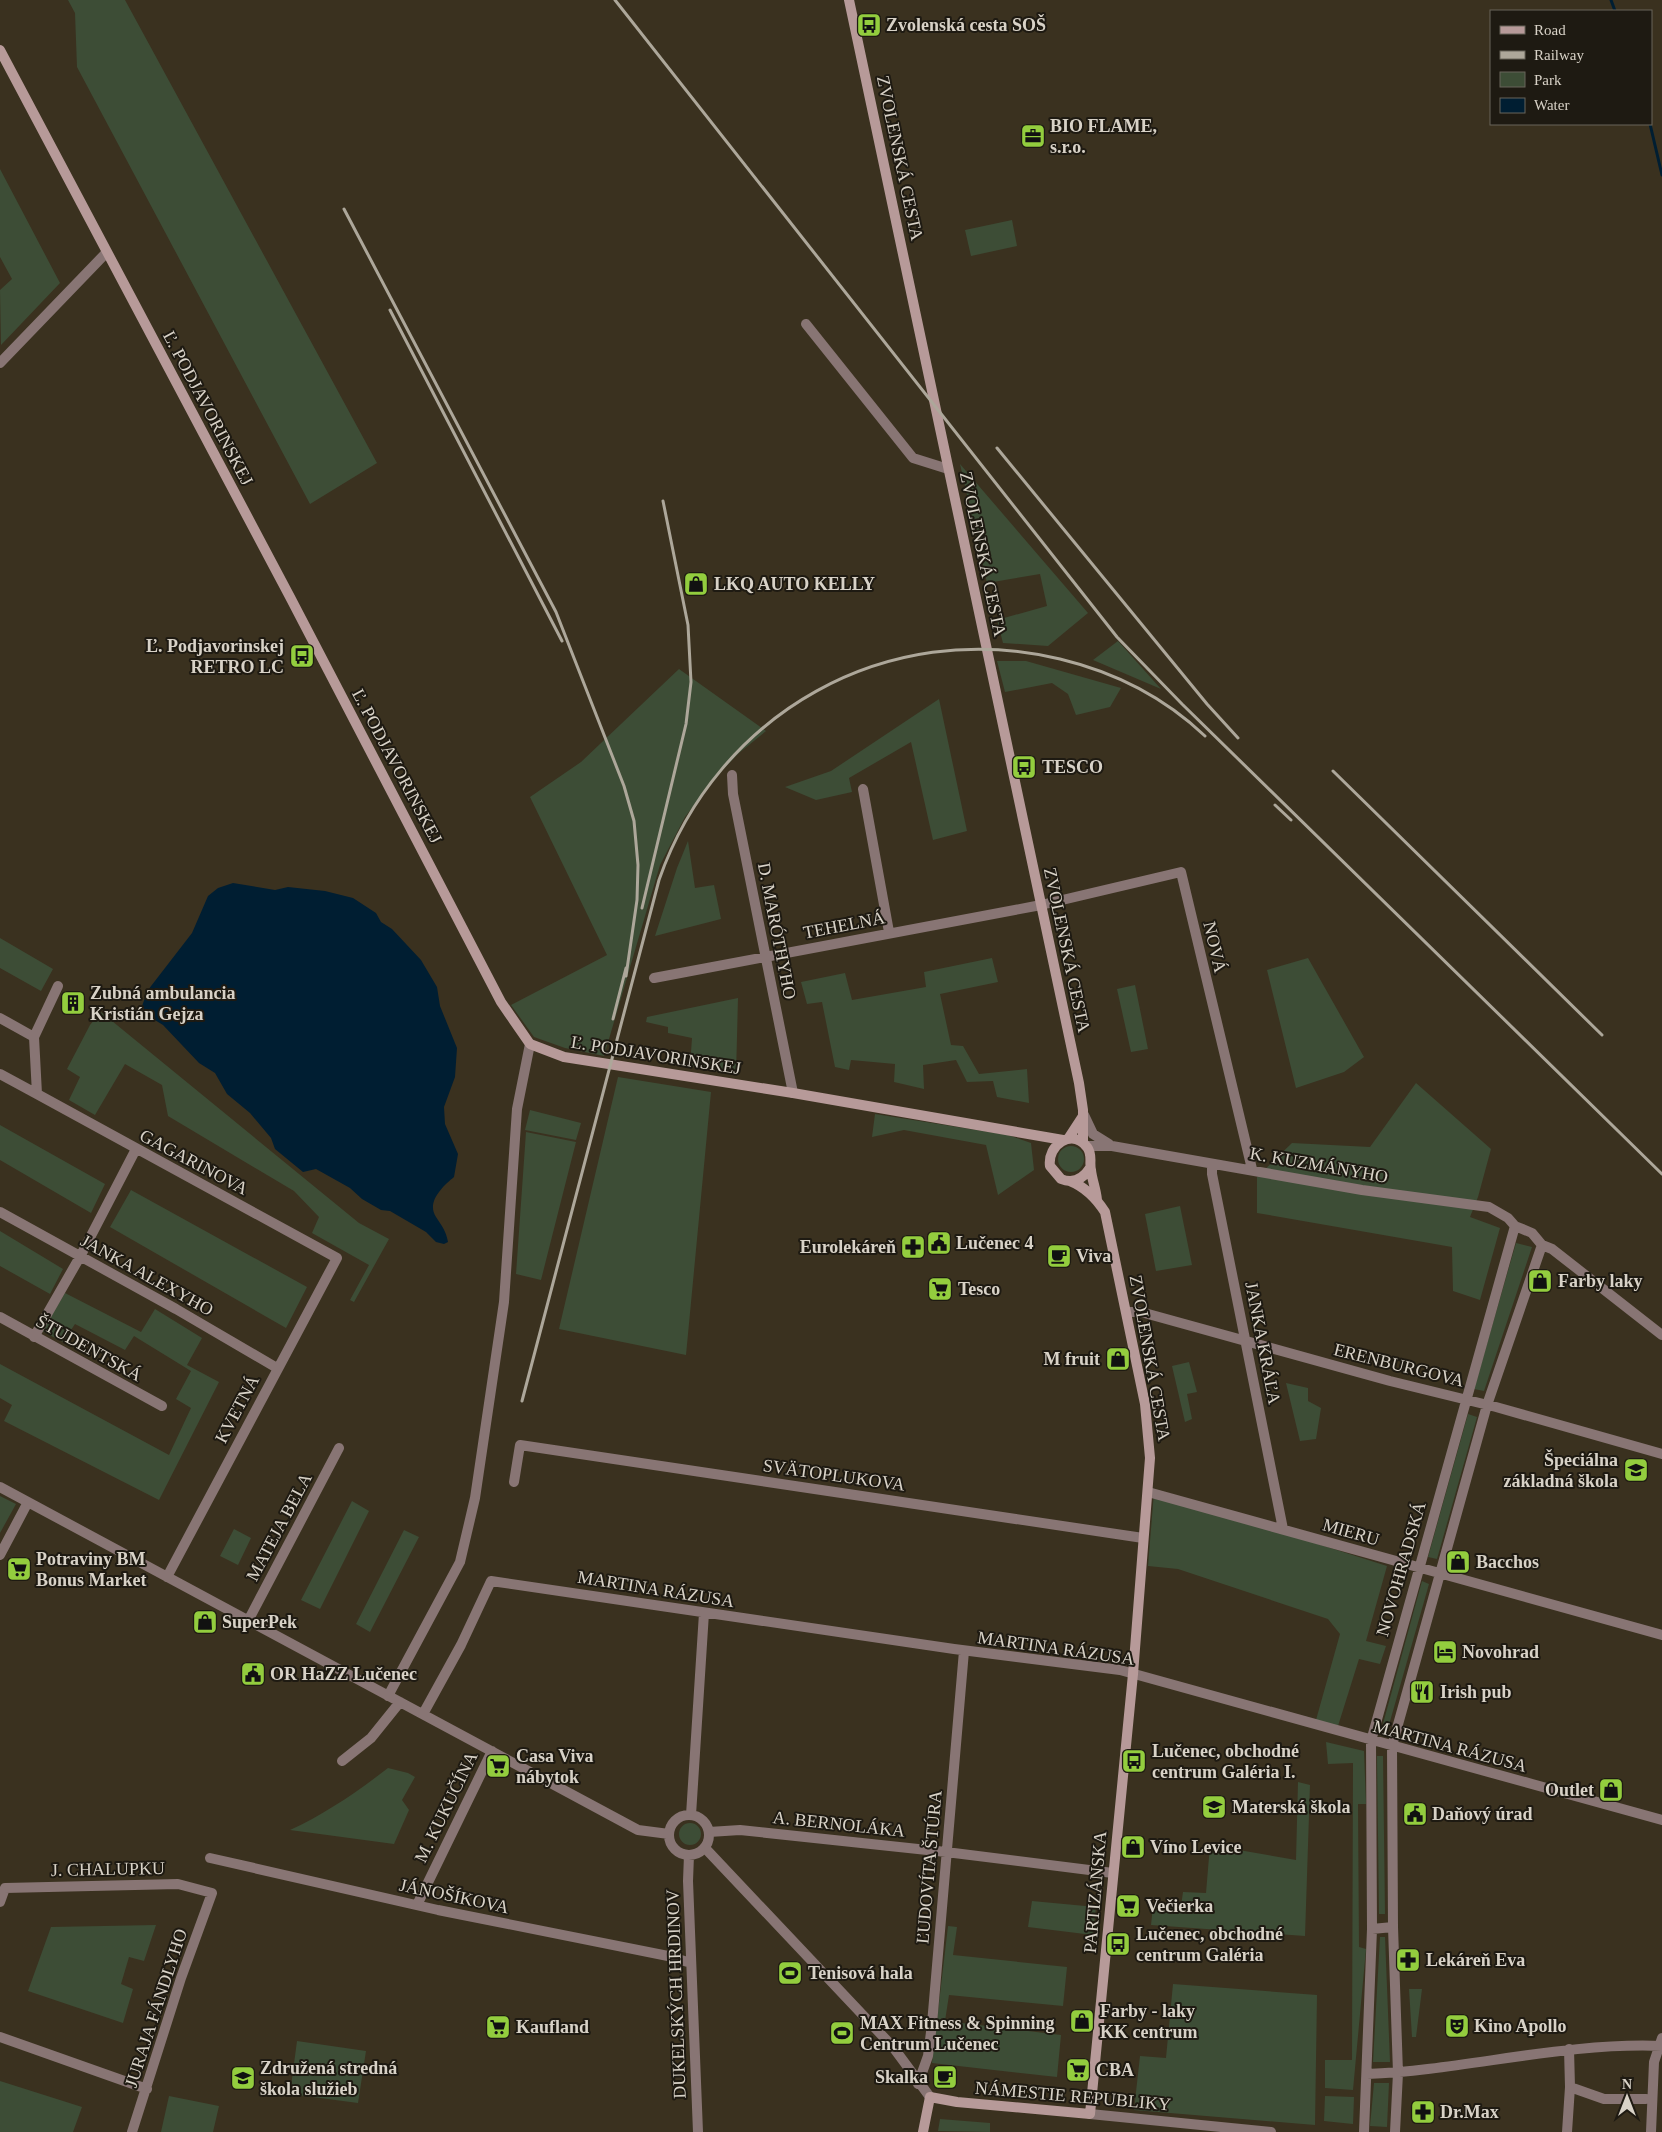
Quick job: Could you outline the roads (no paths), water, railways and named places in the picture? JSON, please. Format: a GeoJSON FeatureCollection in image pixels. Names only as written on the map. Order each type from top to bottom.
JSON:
{"type":"FeatureCollection","features":[{"type":"Feature","properties":{"kind":"street","name":"ZVOLENSKÁ CESTA"},"geometry":{"type":"LineString","coordinates":[[849,0],[1079,1083],[1084,1115],[1085,1145],[1091,1164],[1097,1200]]}},
{"type":"Feature","properties":{"kind":"street","name":"Ľ. PODJAVORINSKEJ"},"geometry":{"type":"LineString","coordinates":[[0,50],[294,605],[501,1002],[530,1044],[564,1057],[600,1064],[793,1093],[1065,1140]]}},
{"type":"Feature","properties":{"kind":"street"},"geometry":{"type":"LineString","coordinates":[[0,363],[106,253]]}},
{"type":"Feature","properties":{"kind":"street"},"geometry":{"type":"LineString","coordinates":[[806,324],[913,458],[948,469]]}},
{"type":"Feature","properties":{"kind":"street","name":"D. MARÓTHYHO"},"geometry":{"type":"LineString","coordinates":[[732,775],[733,794],[793,1093]]}},
{"type":"Feature","properties":{"kind":"street"},"geometry":{"type":"LineString","coordinates":[[863,789],[889,932]]}},
{"type":"Feature","properties":{"kind":"street","name":"NOVÁ"},"geometry":{"type":"LineString","coordinates":[[1041,905],[1181,872],[1252,1169]]}},
{"type":"Feature","properties":{"kind":"street","name":"TEHELNÁ"},"geometry":{"type":"LineString","coordinates":[[654,978],[889,932],[1041,905]]}},
{"type":"Feature","properties":{"kind":"street"},"geometry":{"type":"LineString","coordinates":[[36,1094],[34,1037],[58,986]]}},
{"type":"Feature","properties":{"kind":"street"},"geometry":{"type":"LineString","coordinates":[[0,1018],[34,1037]]}},
{"type":"Feature","properties":{"kind":"street"},"geometry":{"type":"LineString","coordinates":[[388,1696],[448,1585],[465,1547],[478,1480],[504,1302],[517,1109],[530,1044]]}},
{"type":"Feature","properties":{"kind":"street","name":"GAGARINOVA"},"geometry":{"type":"LineString","coordinates":[[0,1074],[337,1258]]}},
{"type":"Feature","properties":{"kind":"street"},"geometry":{"type":"LineString","coordinates":[[1032,1134],[1050,1155],[1055,1146],[1065,1140],[1084,1115]]}},
{"type":"Feature","properties":{"kind":"street","name":"K. KUZMÁNYHO"},"geometry":{"type":"LineString","coordinates":[[1084,1115],[1093,1134],[1112,1146]]}},
{"type":"Feature","properties":{"kind":"street"},"geometry":{"type":"LineString","coordinates":[[1065,1140],[1085,1145]]}},
{"type":"Feature","properties":{"kind":"street","name":"K. KUZMÁNYHO"},"geometry":{"type":"LineString","coordinates":[[1085,1145],[1112,1146],[1212,1164],[1252,1169],[1362,1190],[1489,1207],[1508,1218],[1515,1226],[1532,1233],[1542,1245],[1552,1249],[1662,1335]]}},
{"type":"Feature","properties":{"kind":"street"},"geometry":{"type":"LineString","coordinates":[[1070,1181],[1082,1178],[1091,1164],[1112,1146]]}},
{"type":"Feature","properties":{"kind":"street"},"geometry":{"type":"LineString","coordinates":[[34,1336],[80,1256],[136,1149]]}},
{"type":"Feature","properties":{"kind":"street","name":"ZVOLENSKÁ CESTA"},"geometry":{"type":"LineString","coordinates":[[1050,1155],[1053,1171],[1061,1179],[1077,1184],[1097,1200],[1105,1212],[1127,1312],[1150,1434],[1148,1492],[1133,1674]]}},
{"type":"Feature","properties":{"kind":"street","name":"JANKA KRÁĽA"},"geometry":{"type":"LineString","coordinates":[[1212,1164],[1212,1174],[1283,1530]]}},
{"type":"Feature","properties":{"kind":"street","name":"JANKA ALEXYHO"},"geometry":{"type":"LineString","coordinates":[[0,1212],[277,1368]]}},
{"type":"Feature","properties":{"kind":"street","name":"NOVOHRADSKÁ"},"geometry":{"type":"LineString","coordinates":[[1364,2132],[1372,1929],[1371,1741],[1465,1399],[1515,1226]]}},
{"type":"Feature","properties":{"kind":"street"},"geometry":{"type":"LineString","coordinates":[[1395,2132],[1398,2073],[1393,1927],[1392,1746],[1487,1405],[1542,1245]]}},
{"type":"Feature","properties":{"kind":"street","name":"KVETNÁ"},"geometry":{"type":"LineString","coordinates":[[167,1577],[337,1258]]}},
{"type":"Feature","properties":{"kind":"street","name":"ERENBURGOVA"},"geometry":{"type":"LineString","coordinates":[[1127,1312],[1141,1312],[1662,1454]]}},
{"type":"Feature","properties":{"kind":"street","name":"ŠTUDENTSKÁ"},"geometry":{"type":"LineString","coordinates":[[0,1317],[162,1406]]}},
{"type":"Feature","properties":{"kind":"street","name":"SVÄTOPLUKOVA"},"geometry":{"type":"LineString","coordinates":[[514,1482],[520,1445],[1143,1538]]}},
{"type":"Feature","properties":{"kind":"street","name":"MATEJA BELA"},"geometry":{"type":"LineString","coordinates":[[248,1621],[339,1448]]}},
{"type":"Feature","properties":{"kind":"street"},"geometry":{"type":"LineString","coordinates":[[0,1487],[638,1830],[669,1834]]}},
{"type":"Feature","properties":{"kind":"street","name":"MIERU"},"geometry":{"type":"LineString","coordinates":[[1148,1492],[1662,1635]]}},
{"type":"Feature","properties":{"kind":"street"},"geometry":{"type":"LineString","coordinates":[[0,1555],[28,1502]]}},
{"type":"Feature","properties":{"kind":"street","name":"MARTINA RÁZUSA"},"geometry":{"type":"LineString","coordinates":[[423,1714],[461,1645],[491,1581],[964,1651],[1120,1670],[1662,1820]]}},
{"type":"Feature","properties":{"kind":"street"},"geometry":{"type":"LineString","coordinates":[[691,1815],[704,1613]]}},
{"type":"Feature","properties":{"kind":"street","name":"ĽUDOVÍTA ŠTÚRA"},"geometry":{"type":"LineString","coordinates":[[918,2084],[928,2056],[964,1651]]}},
{"type":"Feature","properties":{"kind":"street","name":"PARTIZÁNSKA"},"geometry":{"type":"LineString","coordinates":[[1090,2114],[1133,1674]]}},
{"type":"Feature","properties":{"kind":"street"},"geometry":{"type":"LineString","coordinates":[[342,1761],[371,1738],[400,1702]]}},
{"type":"Feature","properties":{"kind":"street","name":"M. KUKUČÍNA"},"geometry":{"type":"LineString","coordinates":[[417,1905],[492,1751]]}},
{"type":"Feature","properties":{"kind":"street"},"geometry":{"type":"LineString","coordinates":[[691,1815],[703,1821],[709,1832],[705,1848],[698,1853],[689,1855],[675,1849],[670,1842],[669,1834],[677,1820],[691,1815]]}},
{"type":"Feature","properties":{"kind":"street","name":"A. BERNOLÁKA"},"geometry":{"type":"LineString","coordinates":[[709,1832],[740,1830],[946,1852],[1113,1873]]}},
{"type":"Feature","properties":{"kind":"street"},"geometry":{"type":"LineString","coordinates":[[705,1848],[893,2047],[918,2084],[930,2097],[923,2132]]}},
{"type":"Feature","properties":{"kind":"street","name":"DUKELSKÝCH HRDINOV"},"geometry":{"type":"LineString","coordinates":[[689,1855],[688,1881],[698,2132]]}},
{"type":"Feature","properties":{"kind":"street","name":"JÁNOŠÍKOVA"},"geometry":{"type":"LineString","coordinates":[[210,1858],[417,1905],[668,1956],[691,1963]]}},
{"type":"Feature","properties":{"kind":"street","name":"J. CHALUPKU"},"geometry":{"type":"LineString","coordinates":[[0,1902],[4,1888],[178,1884],[212,1893]]}},
{"type":"Feature","properties":{"kind":"street","name":"JURAJA FÁNDLYHO"},"geometry":{"type":"LineString","coordinates":[[132,2132],[148,2089],[181,1978],[212,1893]]}},
{"type":"Feature","properties":{"kind":"street"},"geometry":{"type":"LineString","coordinates":[[1372,1929],[1393,1927]]}},
{"type":"Feature","properties":{"kind":"street"},"geometry":{"type":"LineString","coordinates":[[0,2037],[148,2089]]}},
{"type":"Feature","properties":{"kind":"street"},"geometry":{"type":"LineString","coordinates":[[1367,2074],[1398,2073],[1569,2050],[1661,2043],[1654,2062],[1651,2132]]}},
{"type":"Feature","properties":{"kind":"street"},"geometry":{"type":"LineString","coordinates":[[1567,2132],[1570,2087],[1569,2050]]}},
{"type":"Feature","properties":{"kind":"street"},"geometry":{"type":"LineString","coordinates":[[1570,2087],[1604,2098],[1646,2099]]}},
{"type":"Feature","properties":{"kind":"street","name":"NÁMESTIE REPUBLIKY"},"geometry":{"type":"LineString","coordinates":[[930,2097],[966,2103],[1271,2132]]}},
{"type":"Feature","properties":{"kind":"water"},"geometry":{"type":"Polygon","coordinates":[[[233,883],[275,890],[288,887],[325,891],[353,898],[376,913],[381,922],[392,929],[421,960],[437,987],[440,1006],[457,1048],[455,1077],[444,1107],[445,1124],[458,1154],[454,1177],[437,1195],[433,1206],[433,1211],[445,1232],[448,1242],[444,1244],[436,1242],[426,1232],[390,1211],[381,1210],[362,1199],[350,1188],[316,1169],[303,1172],[275,1149],[271,1138],[250,1113],[227,1094],[215,1073],[199,1063],[163,1025],[150,1017],[142,1006],[148,990],[192,933],[208,896],[218,888],[233,883]]]}},
{"type":"Feature","properties":{"kind":"waterway"},"geometry":{"type":"LineString","coordinates":[[1611,0],[1615,10]]}},
{"type":"Feature","properties":{"kind":"waterway"},"geometry":{"type":"LineString","coordinates":[[1650,125],[1662,175]]}},
{"type":"Feature","properties":{"kind":"railway"},"geometry":{"type":"LineString","coordinates":[[615,0],[1117,637],[1182,704],[1662,1174]]}},
{"type":"Feature","properties":{"kind":"railway"},"geometry":{"type":"LineString","coordinates":[[344,209],[556,612],[624,786],[634,821],[638,865],[637,900],[626,976]]}},
{"type":"Feature","properties":{"kind":"railway"},"geometry":{"type":"LineString","coordinates":[[390,310],[562,641]]}},
{"type":"Feature","properties":{"kind":"railway"},"geometry":{"type":"LineString","coordinates":[[997,448],[1207,704],[1238,738]]}},
{"type":"Feature","properties":{"kind":"railway"},"geometry":{"type":"LineString","coordinates":[[642,908],[686,724],[691,682],[688,625],[663,501]]}},
{"type":"Feature","properties":{"kind":"railway"},"geometry":{"type":"LineString","coordinates":[[522,1401],[659,880],[686,821],[722,769],[766,726],[816,691],[872,666],[933,652],[995,650],[1060,659],[1100,671],[1156,698],[1190,722],[1205,736]]}},
{"type":"Feature","properties":{"kind":"railway"},"geometry":{"type":"LineString","coordinates":[[1333,771],[1602,1035]]}},
{"type":"Feature","properties":{"kind":"railway"},"geometry":{"type":"LineString","coordinates":[[1275,805],[1291,820]]}},
{"type":"Feature","properties":{"kind":"railway"},"geometry":{"type":"LineString","coordinates":[[613,1019],[626,968]]}},
{"type":"Feature","properties":{"kind":"place","name":"Zvolenská cesta SOŠ"},"geometry":{"type":"Point","coordinates":[869,25]}},
{"type":"Feature","properties":{"kind":"place","name":"BIO FLAME, s.r.o."},"geometry":{"type":"Point","coordinates":[1033,136]}},
{"type":"Feature","properties":{"kind":"place","name":"LKQ AUTO KELLY"},"geometry":{"type":"Point","coordinates":[696,584]}},
{"type":"Feature","properties":{"kind":"place","name":"Ľ. Podjavorinskej RETRO LC"},"geometry":{"type":"Point","coordinates":[302,656]}},
{"type":"Feature","properties":{"kind":"place","name":"TESCO"},"geometry":{"type":"Point","coordinates":[1024,767]}},
{"type":"Feature","properties":{"kind":"place","name":"Zubná ambulancia Kristián Gejza"},"geometry":{"type":"Point","coordinates":[73,1003]}},
{"type":"Feature","properties":{"kind":"place","name":"Lučenec 4"},"geometry":{"type":"Point","coordinates":[939,1243]}},
{"type":"Feature","properties":{"kind":"place","name":"Eurolekáreň"},"geometry":{"type":"Point","coordinates":[913,1247]}},
{"type":"Feature","properties":{"kind":"place","name":"Viva"},"geometry":{"type":"Point","coordinates":[1059,1256]}},
{"type":"Feature","properties":{"kind":"place","name":"Farby laky"},"geometry":{"type":"Point","coordinates":[1540,1281]}},
{"type":"Feature","properties":{"kind":"place","name":"Tesco"},"geometry":{"type":"Point","coordinates":[940,1289]}},
{"type":"Feature","properties":{"kind":"place","name":"M fruit"},"geometry":{"type":"Point","coordinates":[1118,1359]}},
{"type":"Feature","properties":{"kind":"place","name":"Špeciálna základná škola"},"geometry":{"type":"Point","coordinates":[1636,1470]}},
{"type":"Feature","properties":{"kind":"place","name":"Bacchos"},"geometry":{"type":"Point","coordinates":[1458,1562]}},
{"type":"Feature","properties":{"kind":"place","name":"Potraviny BM Bonus Market"},"geometry":{"type":"Point","coordinates":[19,1569]}},
{"type":"Feature","properties":{"kind":"place","name":"SuperPek"},"geometry":{"type":"Point","coordinates":[205,1622]}},
{"type":"Feature","properties":{"kind":"place","name":"Novohrad"},"geometry":{"type":"Point","coordinates":[1445,1652]}},
{"type":"Feature","properties":{"kind":"place","name":"OR HaZZ Lučenec"},"geometry":{"type":"Point","coordinates":[253,1674]}},
{"type":"Feature","properties":{"kind":"place","name":"Irish pub"},"geometry":{"type":"Point","coordinates":[1422,1692]}},
{"type":"Feature","properties":{"kind":"place","name":"Lučenec, obchodné centrum Galéria I."},"geometry":{"type":"Point","coordinates":[1134,1761]}},
{"type":"Feature","properties":{"kind":"place","name":"Casa Viva nábytok"},"geometry":{"type":"Point","coordinates":[498,1766]}},
{"type":"Feature","properties":{"kind":"place","name":"Outlet"},"geometry":{"type":"Point","coordinates":[1611,1790]}},
{"type":"Feature","properties":{"kind":"place","name":"Materská škola"},"geometry":{"type":"Point","coordinates":[1214,1807]}},
{"type":"Feature","properties":{"kind":"place","name":"Daňový úrad"},"geometry":{"type":"Point","coordinates":[1415,1814]}},
{"type":"Feature","properties":{"kind":"place","name":"Víno Levice"},"geometry":{"type":"Point","coordinates":[1133,1847]}},
{"type":"Feature","properties":{"kind":"place","name":"Večierka"},"geometry":{"type":"Point","coordinates":[1128,1906]}},
{"type":"Feature","properties":{"kind":"place","name":"Lučenec, obchodné centrum Galéria"},"geometry":{"type":"Point","coordinates":[1118,1944]}},
{"type":"Feature","properties":{"kind":"place","name":"Lekáreň Eva"},"geometry":{"type":"Point","coordinates":[1408,1960]}},
{"type":"Feature","properties":{"kind":"place","name":"Tenisová hala"},"geometry":{"type":"Point","coordinates":[790,1973]}},
{"type":"Feature","properties":{"kind":"place","name":"Farby - laky KK centrum"},"geometry":{"type":"Point","coordinates":[1082,2021]}},
{"type":"Feature","properties":{"kind":"place","name":"Kino Apollo"},"geometry":{"type":"Point","coordinates":[1457,2026]}},
{"type":"Feature","properties":{"kind":"place","name":"Kaufland"},"geometry":{"type":"Point","coordinates":[498,2027]}},
{"type":"Feature","properties":{"kind":"place","name":"MAX Fitness & Spinning Centrum Lučenec"},"geometry":{"type":"Point","coordinates":[842,2033]}},
{"type":"Feature","properties":{"kind":"place","name":"CBA"},"geometry":{"type":"Point","coordinates":[1078,2070]}},
{"type":"Feature","properties":{"kind":"place","name":"Skalka"},"geometry":{"type":"Point","coordinates":[945,2077]}},
{"type":"Feature","properties":{"kind":"place","name":"Združená stredná škola služieb"},"geometry":{"type":"Point","coordinates":[243,2078]}},
{"type":"Feature","properties":{"kind":"place","name":"Dr.Max"},"geometry":{"type":"Point","coordinates":[1423,2112]}}]}
